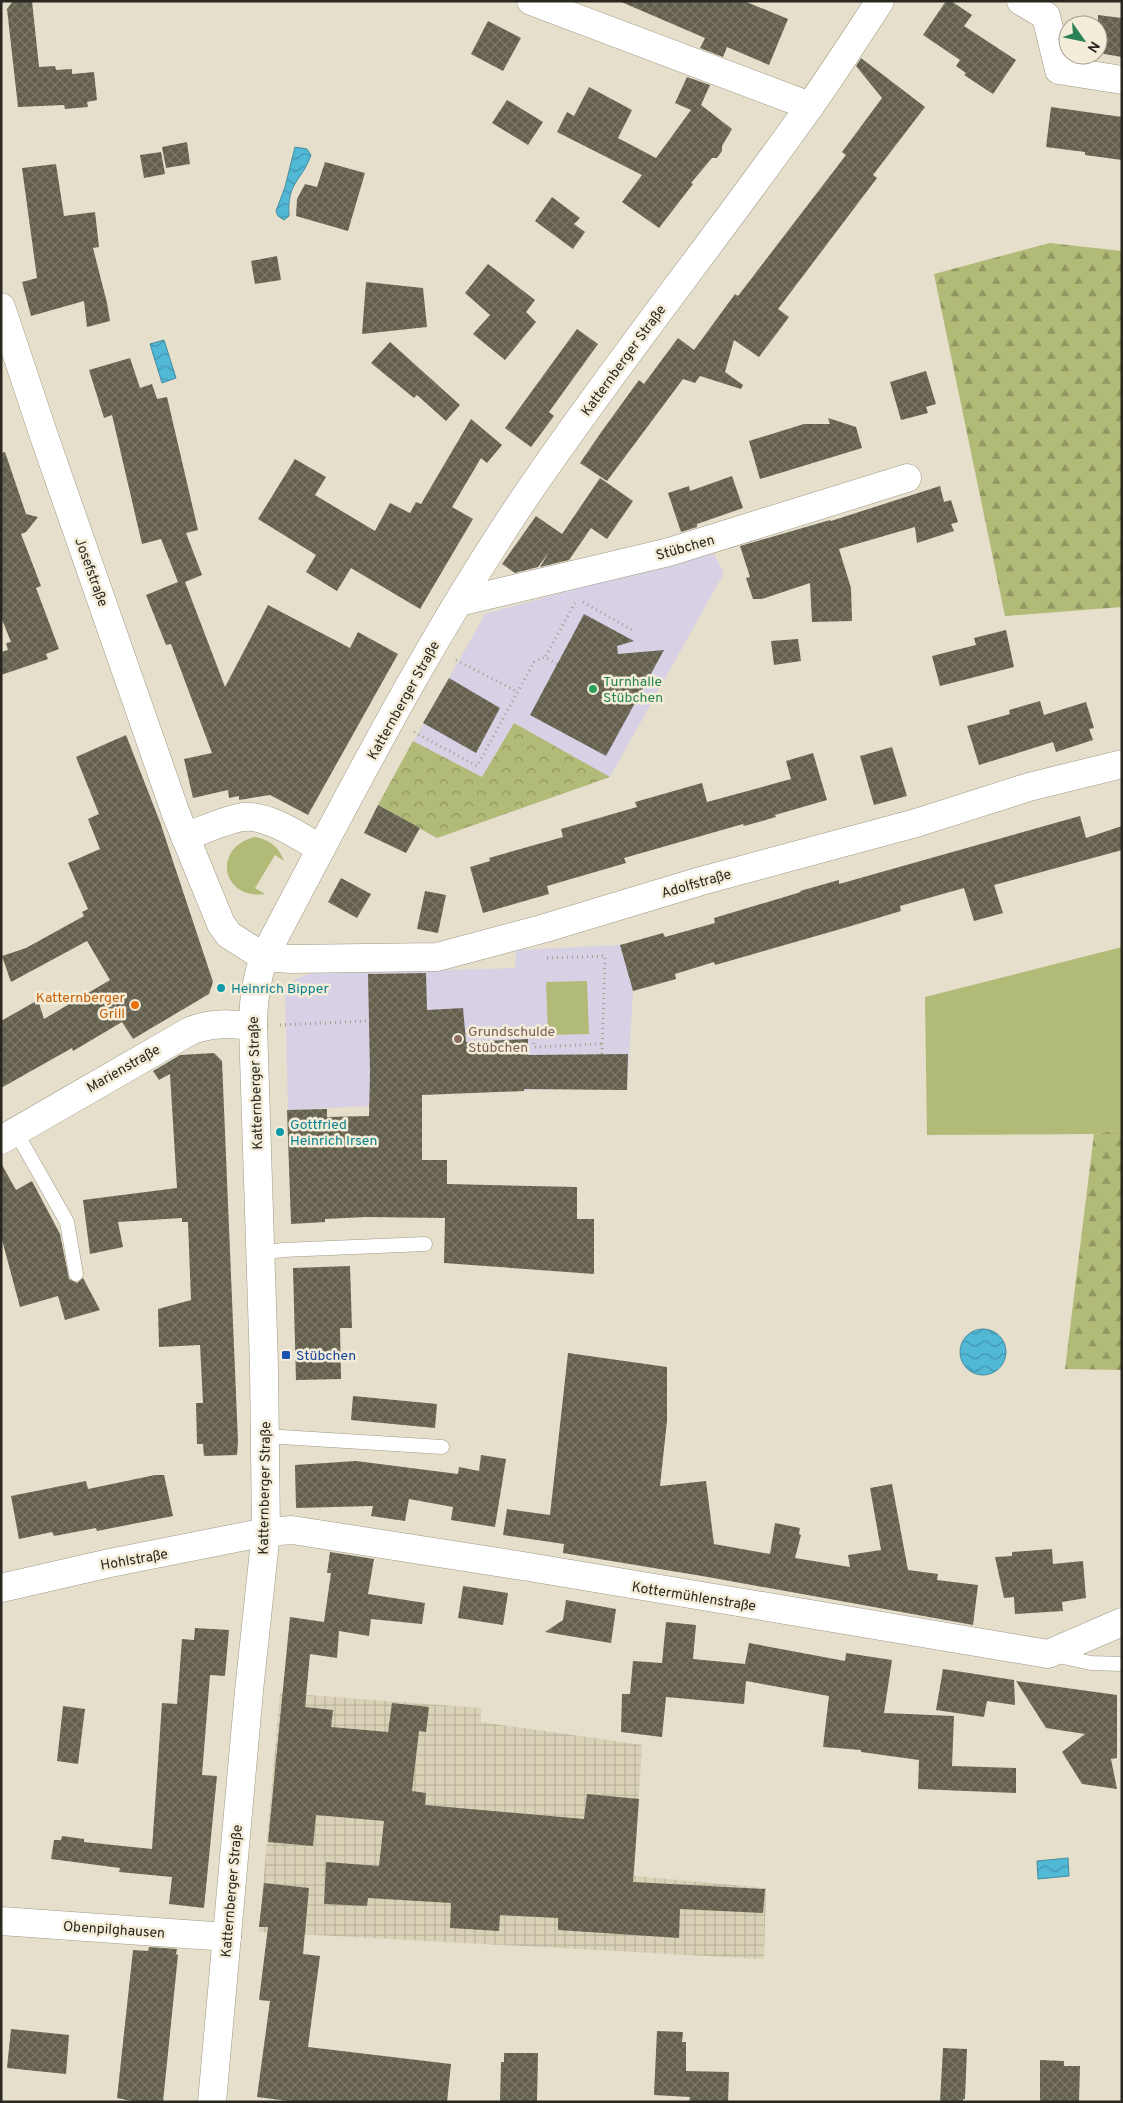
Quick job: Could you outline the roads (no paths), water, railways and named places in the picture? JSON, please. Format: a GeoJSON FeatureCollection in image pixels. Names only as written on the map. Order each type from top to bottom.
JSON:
{"type":"FeatureCollection","features":[{"type":"Feature","properties":{"kind":"street"},"geometry":{"type":"LineString","coordinates":[[531,1],[810,106]]}},
{"type":"Feature","properties":{"kind":"street","name":"Katternberger Straße"},"geometry":{"type":"LineString","coordinates":[[212,2102],[249,1691],[266,1532],[253,1026],[253,1001],[264,957],[320,849],[431,648],[542,472],[810,106],[880,1]]}},
{"type":"Feature","properties":{"kind":"street"},"geometry":{"type":"LineString","coordinates":[[1020,1],[1046,16],[1059,70],[1122,80]]}},
{"type":"Feature","properties":{"kind":"street","name":"Josefstraße"},"geometry":{"type":"LineString","coordinates":[[1,307],[44,436],[185,837],[221,924],[229,935],[264,957]]}},
{"type":"Feature","properties":{"kind":"street","name":"Stübchen"},"geometry":{"type":"LineString","coordinates":[[459,602],[668,552],[907,478]]}},
{"type":"Feature","properties":{"kind":"street","name":"Adolfstraße"},"geometry":{"type":"LineString","coordinates":[[264,957],[290,959],[437,957],[542,929],[701,881],[916,823],[1029,787],[1122,764]]}},
{"type":"Feature","properties":{"kind":"street"},"geometry":{"type":"LineString","coordinates":[[185,837],[227,821],[244,817],[256,817],[286,829],[320,849]]}},
{"type":"Feature","properties":{"kind":"street","name":"Marienstraße"},"geometry":{"type":"LineString","coordinates":[[9,1136],[190,1031],[210,1024],[220,1023],[253,1026]]}},
{"type":"Feature","properties":{"kind":"street","name":"Kottermühlenstraße"},"geometry":{"type":"LineString","coordinates":[[266,1532],[292,1530],[510,1564],[1048,1654]]}},
{"type":"Feature","properties":{"kind":"street","name":"Hohlstraße"},"geometry":{"type":"LineString","coordinates":[[1,1588],[110,1563],[266,1532]]}},
{"type":"Feature","properties":{"kind":"street"},"geometry":{"type":"LineString","coordinates":[[1048,1654],[1122,1622]]}},
{"type":"Feature","properties":{"kind":"street","name":"Obenpilghausen"},"geometry":{"type":"LineString","coordinates":[[1,1921],[228,1937]]}},
{"type":"Feature","properties":{"kind":"lane"},"geometry":{"type":"LineString","coordinates":[[9,1136],[67,1222],[76,1274]]}},
{"type":"Feature","properties":{"kind":"lane"},"geometry":{"type":"LineString","coordinates":[[260,1253],[283,1250],[425,1244]]}},
{"type":"Feature","properties":{"kind":"lane"},"geometry":{"type":"LineString","coordinates":[[265,1436],[442,1446]]}},
{"type":"Feature","properties":{"kind":"lane","name":"Kottermühlenstraße"},"geometry":{"type":"LineString","coordinates":[[1048,1654],[1091,1663],[1122,1664]]}},
{"type":"Feature","properties":{"kind":"water"},"geometry":{"type":"Polygon","coordinates":[[[295,147],[307,149],[311,155],[292,189],[289,216],[284,220],[278,216],[276,211],[285,187],[295,147]]]}},
{"type":"Feature","properties":{"kind":"water"},"geometry":{"type":"Polygon","coordinates":[[[164,340],[176,378],[162,383],[150,344],[164,340]]]}},
{"type":"Feature","properties":{"kind":"water"},"geometry":{"type":"Polygon","coordinates":[[[983,1329],[996,1333],[1002,1339],[1006,1352],[1002,1365],[996,1371],[983,1375],[970,1371],[964,1365],[960,1352],[964,1339],[970,1333],[983,1329]]]}},
{"type":"Feature","properties":{"kind":"water"},"geometry":{"type":"Polygon","coordinates":[[[1068,1858],[1069,1876],[1038,1879],[1037,1861],[1068,1858]]]}},
{"type":"Feature","properties":{"kind":"place","name":"Turnhalle Stübchen"},"geometry":{"type":"Point","coordinates":[593,689]}},
{"type":"Feature","properties":{"kind":"place","name":"Heinrich Bipper"},"geometry":{"type":"Point","coordinates":[221,988]}},
{"type":"Feature","properties":{"kind":"place","name":"Katternberger Grill"},"geometry":{"type":"Point","coordinates":[135,1005]}},
{"type":"Feature","properties":{"kind":"place","name":"Grundschulde Stübchen"},"geometry":{"type":"Point","coordinates":[458,1039]}},
{"type":"Feature","properties":{"kind":"place","name":"Gottfried Heinrich Irsen"},"geometry":{"type":"Point","coordinates":[280,1132]}},
{"type":"Feature","properties":{"kind":"place","name":"Stübchen"},"geometry":{"type":"Point","coordinates":[286,1355]}}]}
